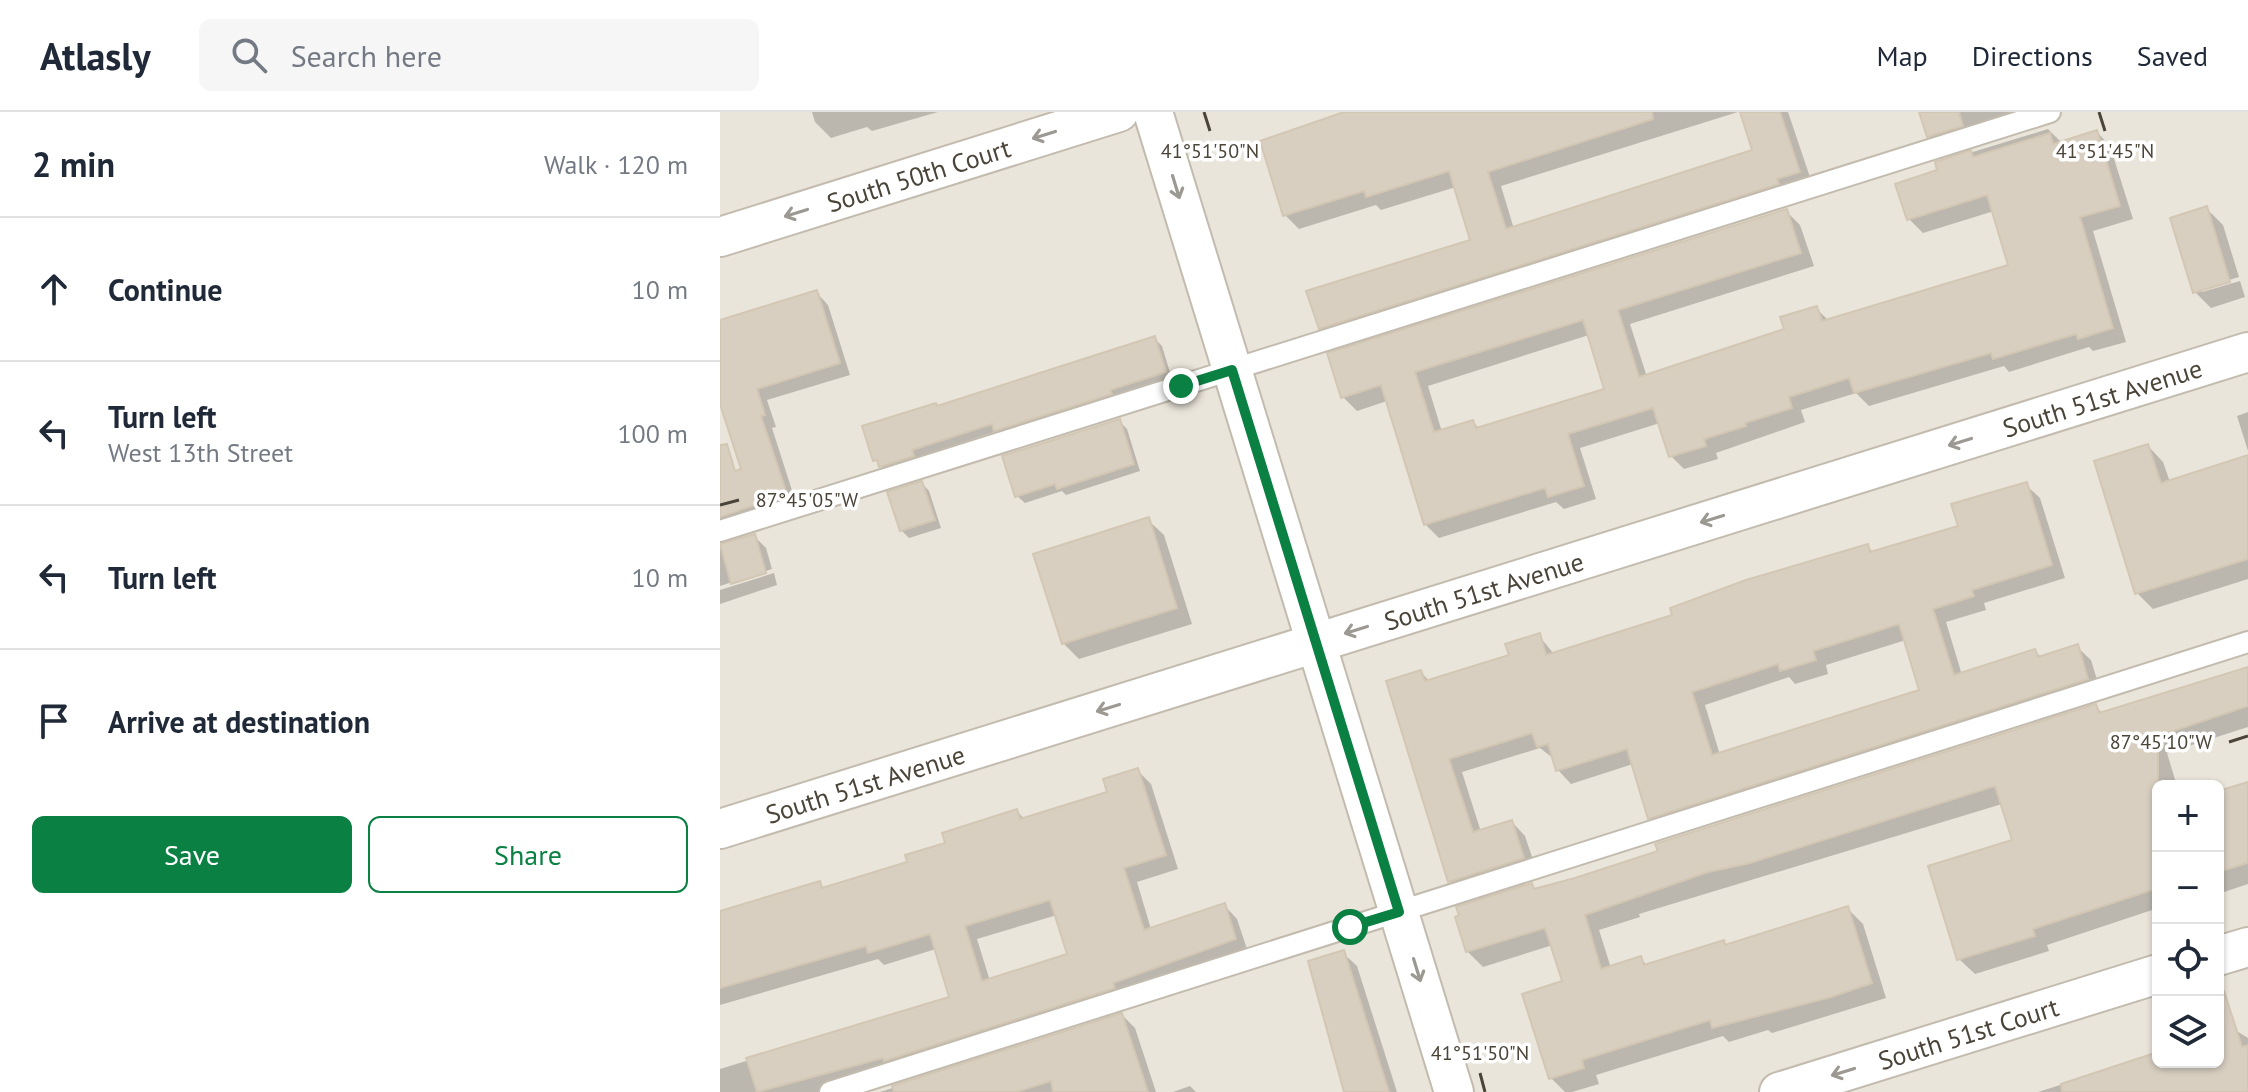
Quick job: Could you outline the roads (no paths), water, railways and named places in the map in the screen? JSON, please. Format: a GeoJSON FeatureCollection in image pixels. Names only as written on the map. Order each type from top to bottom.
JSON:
{"type":"FeatureCollection","features":[{"type":"Feature","properties":{"kind":"street","name":"South 50th Court"},"geometry":{"type":"LineString","coordinates":[[720,237],[1119,112]]}},
{"type":"Feature","properties":{"kind":"street"},"geometry":{"type":"LineString","coordinates":[[1153,112],[1454,1092]]}},
{"type":"Feature","properties":{"kind":"street","name":"South 51st Avenue"},"geometry":{"type":"LineString","coordinates":[[720,829],[2248,352]]}},
{"type":"Feature","properties":{"kind":"street"},"geometry":{"type":"LineString","coordinates":[[2224,954],[2248,947]]}},
{"type":"Feature","properties":{"kind":"street","name":"South 51st Court"},"geometry":{"type":"LineString","coordinates":[[1779,1092],[2152,976]]}},
{"type":"Feature","properties":{"kind":"lane"},"geometry":{"type":"LineString","coordinates":[[720,531],[2050,112]]}},
{"type":"Feature","properties":{"kind":"lane"},"geometry":{"type":"LineString","coordinates":[[830,1092],[2248,642]]}}]}
